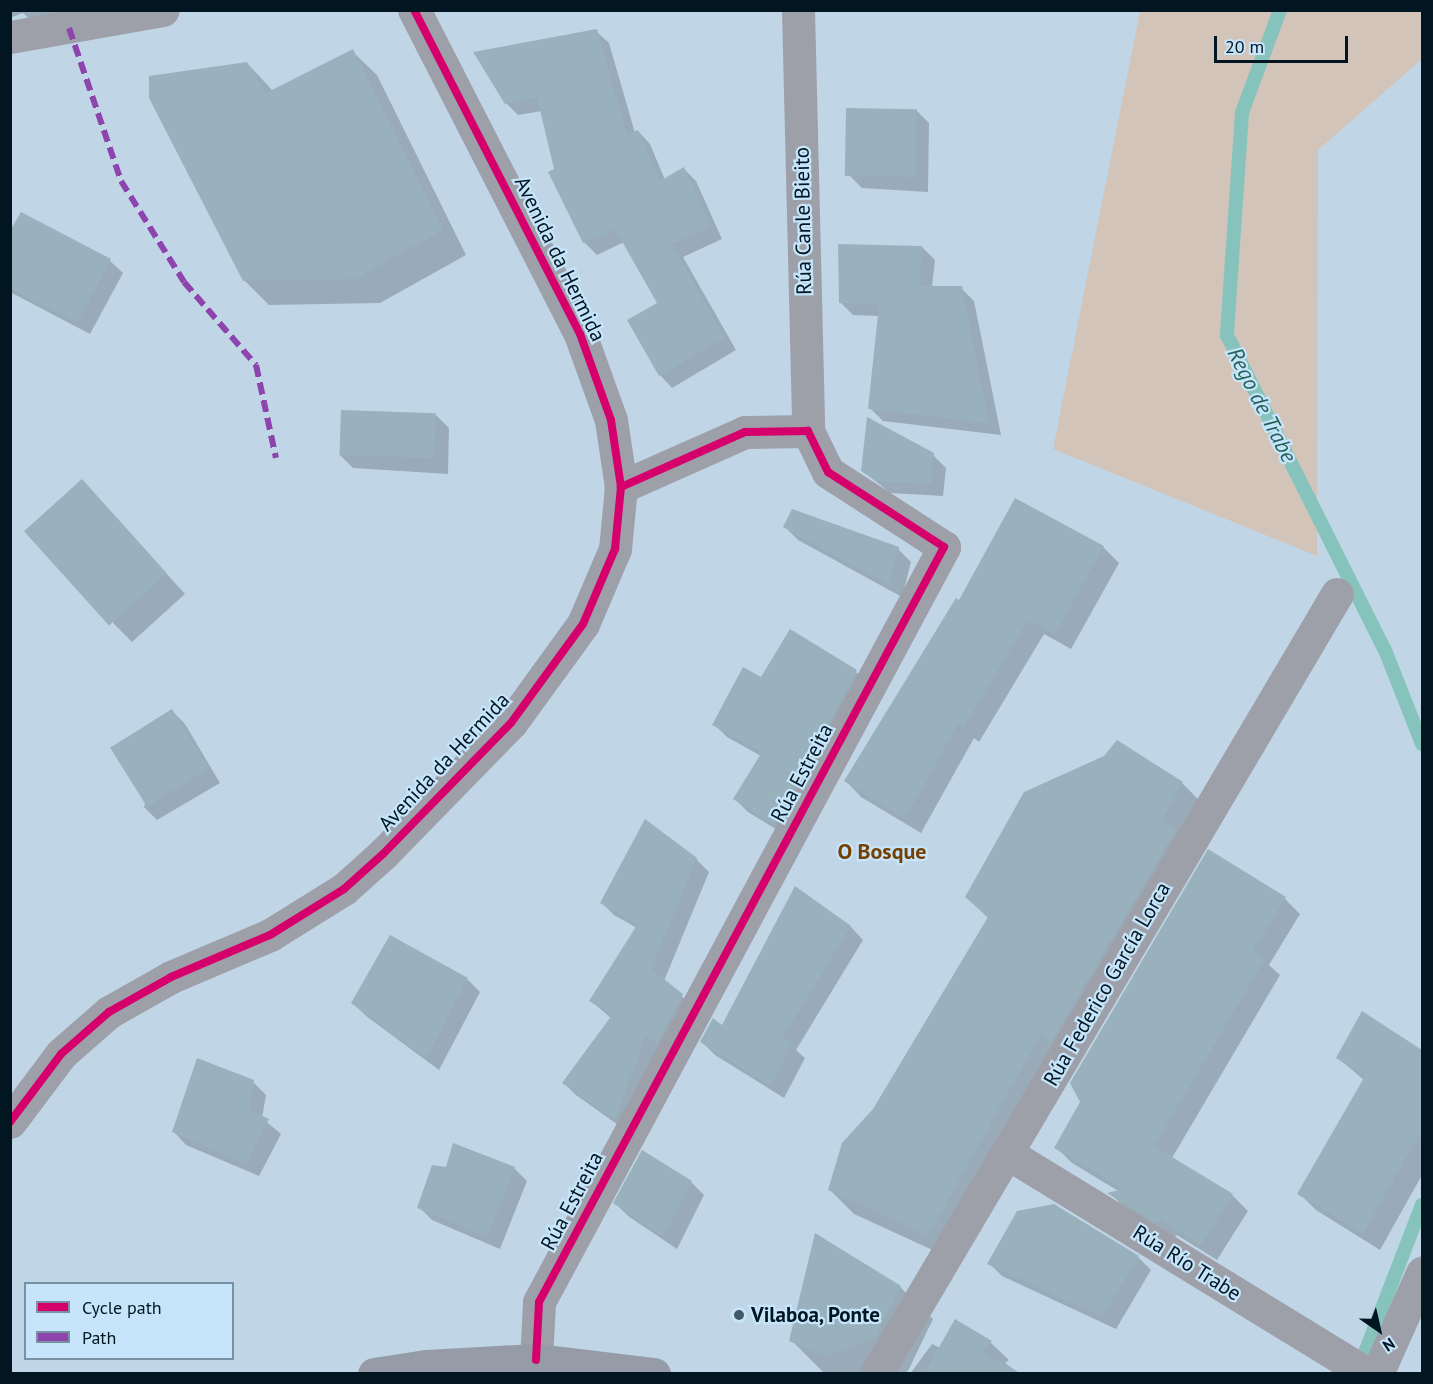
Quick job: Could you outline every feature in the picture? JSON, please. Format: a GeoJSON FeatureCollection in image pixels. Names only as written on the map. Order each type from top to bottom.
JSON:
{"type":"FeatureCollection","features":[{"type":"Feature","properties":{"kind":"highway"},"geometry":{"type":"LineString","coordinates":[[374,1374],[427,1366],[492,1368],[536,1360],[654,1374]]}},
{"type":"Feature","properties":{"kind":"street"},"geometry":{"type":"LineString","coordinates":[[10,37],[163,10]]}},
{"type":"Feature","properties":{"kind":"street","name":"Avenida da Hermida"},"geometry":{"type":"LineString","coordinates":[[10,1122],[61,1054],[109,1012],[171,977],[270,935],[344,889],[383,854],[511,723],[583,624],[615,549],[621,487],[611,420],[580,334],[414,10]]}},
{"type":"Feature","properties":{"kind":"street","name":"Rúa Canle Bieito"},"geometry":{"type":"LineString","coordinates":[[798,10],[808,431]]}},
{"type":"Feature","properties":{"kind":"street"},"geometry":{"type":"LineString","coordinates":[[621,487],[745,432],[808,431]]}},
{"type":"Feature","properties":{"kind":"street","name":"Rúa Estreita"},"geometry":{"type":"LineString","coordinates":[[536,1360],[539,1302],[944,547],[828,472],[808,431]]}},
{"type":"Feature","properties":{"kind":"street","name":"Rúa Federico García Lorca"},"geometry":{"type":"LineString","coordinates":[[876,1374],[1337,594]]}},
{"type":"Feature","properties":{"kind":"street","name":"Rúa Río Trabe"},"geometry":{"type":"LineString","coordinates":[[1008,1153],[1367,1374]]}},
{"type":"Feature","properties":{"kind":"street"},"geometry":{"type":"LineString","coordinates":[[1377,1374],[1422,1273]]}},
{"type":"Feature","properties":{"kind":"shaded area"},"geometry":{"type":"Polygon","coordinates":[[[1140,11],[1422,11],[1422,59],[1318,150],[1317,556],[1053,449],[1140,11]]]}},
{"type":"Feature","properties":{"kind":"building"},"geometry":{"type":"Polygon","coordinates":[[[597,29],[627,135],[638,130],[660,181],[684,167],[711,227],[672,244],[725,338],[659,376],[627,320],[657,303],[615,229],[583,243],[548,172],[554,169],[537,97],[505,104],[473,52],[597,29]]]}},
{"type":"Feature","properties":{"kind":"building"},"geometry":{"type":"Polygon","coordinates":[[[353,49],[443,230],[355,279],[243,281],[149,98],[149,76],[247,62],[266,93],[353,49]]]}},
{"type":"Feature","properties":{"kind":"building"},"geometry":{"type":"Polygon","coordinates":[[[846,108],[917,109],[916,177],[845,176],[846,108]]]}},
{"type":"Feature","properties":{"kind":"building"},"geometry":{"type":"Polygon","coordinates":[[[21,212],[111,259],[77,323],[10,288],[10,231],[21,212]]]}},
{"type":"Feature","properties":{"kind":"building"},"geometry":{"type":"Polygon","coordinates":[[[838,244],[922,246],[919,286],[962,286],[989,423],[868,409],[879,305],[839,303],[838,244]]]}},
{"type":"Feature","properties":{"kind":"building"},"geometry":{"type":"Polygon","coordinates":[[[341,410],[436,413],[434,458],[339,455],[341,410]]]}},
{"type":"Feature","properties":{"kind":"building"},"geometry":{"type":"Polygon","coordinates":[[[867,417],[934,453],[931,484],[876,481],[861,471],[867,417]]]}},
{"type":"Feature","properties":{"kind":"building"},"geometry":{"type":"Polygon","coordinates":[[[82,479],[167,573],[109,626],[24,531],[82,479]]]}},
{"type":"Feature","properties":{"kind":"building"},"geometry":{"type":"Polygon","coordinates":[[[1015,498],[1104,546],[1055,634],[1028,620],[963,728],[958,724],[905,819],[844,781],[956,598],[959,600],[1015,498]]]}},
{"type":"Feature","properties":{"kind":"building"},"geometry":{"type":"Polygon","coordinates":[[[792,509],[899,547],[889,585],[783,527],[792,509]]]}},
{"type":"Feature","properties":{"kind":"building"},"geometry":{"type":"Polygon","coordinates":[[[790,629],[857,670],[809,760],[804,757],[795,784],[774,825],[733,799],[762,752],[712,725],[743,667],[761,677],[790,629]]]}},
{"type":"Feature","properties":{"kind":"building"},"geometry":{"type":"Polygon","coordinates":[[[172,709],[209,768],[147,807],[110,748],[172,709]]]}},
{"type":"Feature","properties":{"kind":"building"},"geometry":{"type":"Polygon","coordinates":[[[1117,740],[1183,782],[1162,820],[1176,829],[1049,1045],[1042,1032],[928,1236],[828,1190],[842,1143],[873,1109],[988,917],[965,897],[1024,792],[1104,756],[1117,740]]]}},
{"type":"Feature","properties":{"kind":"building"},"geometry":{"type":"Polygon","coordinates":[[[645,819],[697,858],[651,969],[683,994],[657,1043],[646,1036],[615,1120],[562,1083],[612,1015],[589,1001],[637,925],[600,903],[645,819]]]}},
{"type":"Feature","properties":{"kind":"building"},"geometry":{"type":"Polygon","coordinates":[[[1208,849],[1286,897],[1253,951],[1265,959],[1154,1146],[1233,1194],[1201,1245],[1161,1220],[1158,1224],[1107,1193],[1124,1189],[1054,1148],[1080,1102],[1070,1083],[1208,849]]]}},
{"type":"Feature","properties":{"kind":"building"},"geometry":{"type":"Polygon","coordinates":[[[795,886],[851,926],[783,1037],[793,1044],[771,1086],[700,1042],[713,1018],[722,1025],[795,886]]]}},
{"type":"Feature","properties":{"kind":"building"},"geometry":{"type":"Polygon","coordinates":[[[390,935],[468,978],[426,1059],[351,1003],[390,935]]]}},
{"type":"Feature","properties":{"kind":"building"},"geometry":{"type":"Polygon","coordinates":[[[1362,1011],[1422,1050],[1422,1129],[1363,1234],[1297,1194],[1365,1076],[1336,1058],[1362,1011]]]}},
{"type":"Feature","properties":{"kind":"building"},"geometry":{"type":"Polygon","coordinates":[[[197,1058],[254,1080],[249,1110],[269,1119],[246,1164],[172,1132],[197,1058]]]}},
{"type":"Feature","properties":{"kind":"building"},"geometry":{"type":"Polygon","coordinates":[[[453,1143],[515,1167],[487,1237],[417,1208],[432,1165],[446,1167],[453,1143]]]}},
{"type":"Feature","properties":{"kind":"building"},"geometry":{"type":"Polygon","coordinates":[[[642,1150],[692,1181],[663,1237],[613,1203],[642,1150]]]}},
{"type":"Feature","properties":{"kind":"building"},"geometry":{"type":"Polygon","coordinates":[[[1054,1204],[1139,1256],[1102,1317],[987,1264],[1017,1211],[1054,1204]]]}},
{"type":"Feature","properties":{"kind":"building"},"geometry":{"type":"Polygon","coordinates":[[[815,1233],[901,1286],[875,1338],[826,1356],[789,1341],[815,1233]]]}},
{"type":"Feature","properties":{"kind":"building"},"geometry":{"type":"Polygon","coordinates":[[[955,1319],[992,1341],[981,1352],[1022,1374],[924,1374],[955,1319]]]}},
{"type":"Feature","properties":{"kind":"waterway","name":"Rego de Trabe"},"geometry":{"type":"LineString","coordinates":[[1280,10],[1242,113],[1227,335],[1385,650],[1422,744]]}},
{"type":"Feature","properties":{"kind":"waterway","name":"Rego de Trabe"},"geometry":{"type":"LineString","coordinates":[[1359,1368],[1422,1205]]}},
{"type":"Feature","properties":{"kind":"marked path"},"geometry":{"type":"LineString","coordinates":[[69,28],[121,181],[184,282],[256,365],[276,458]]}},
{"type":"Feature","properties":{"kind":"cycle path"},"geometry":{"type":"LineString","coordinates":[[10,1122],[61,1054],[109,1012],[171,977],[270,935],[344,889],[383,854],[511,723],[583,624],[615,549],[621,487],[611,420],[580,334],[414,10]]}},
{"type":"Feature","properties":{"kind":"cycle path"},"geometry":{"type":"LineString","coordinates":[[536,1360],[539,1302],[944,547],[828,472],[808,431],[745,432],[621,487]]}},
{"type":"Feature","properties":{"kind":"place","name":"Vilaboa, Ponte"},"geometry":{"type":"Point","coordinates":[739,1315]}},
{"type":"Feature","properties":{"kind":"district","name":"O Bosque"},"geometry":{"type":"Point","coordinates":[882,852]}}]}
